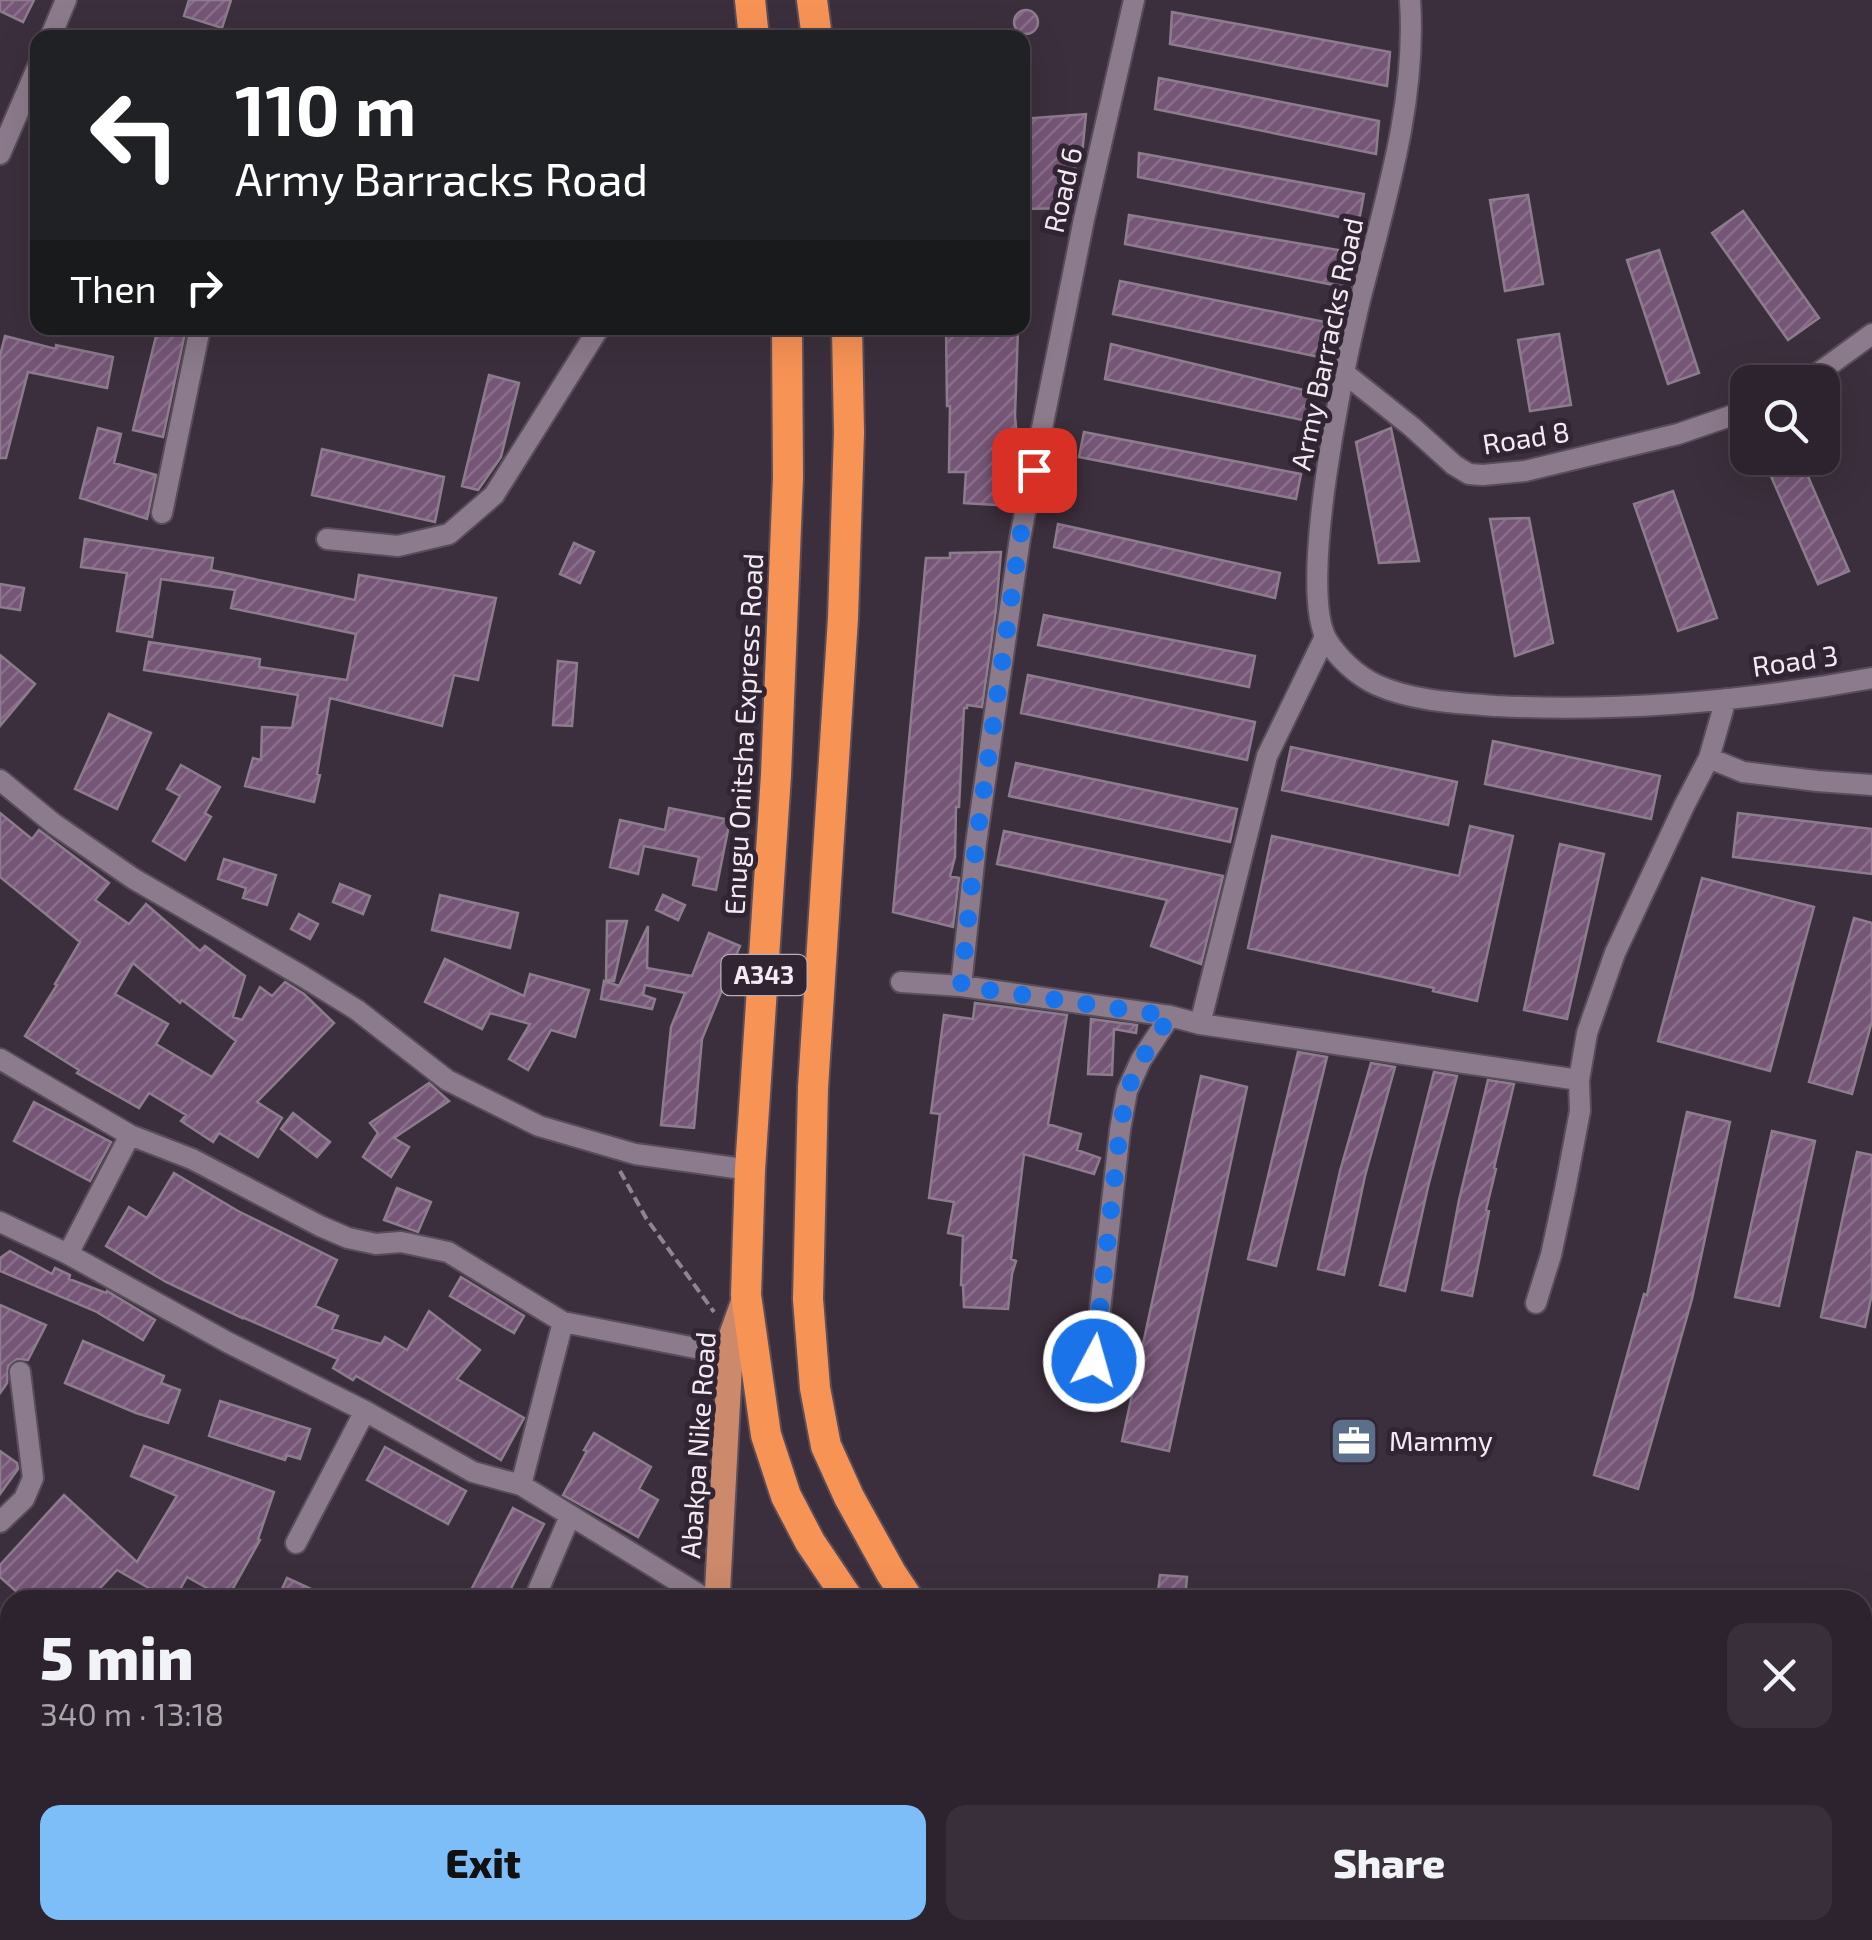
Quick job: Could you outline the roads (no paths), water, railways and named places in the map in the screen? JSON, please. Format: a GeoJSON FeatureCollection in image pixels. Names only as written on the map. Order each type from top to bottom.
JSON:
{"type":"FeatureCollection","features":[{"type":"Feature","properties":{"kind":"highway"},"geometry":{"type":"LineString","coordinates":[[750,0],[753,30]]}},
{"type":"Feature","properties":{"kind":"highway"},"geometry":{"type":"LineString","coordinates":[[812,0],[816,30]]}},
{"type":"Feature","properties":{"kind":"highway","name":"Enugu Onitsha Express Road"},"geometry":{"type":"LineString","coordinates":[[787,335],[788,477],[778,736],[750,1170],[746,1295],[766,1435],[786,1496],[810,1542],[842,1590]]}},
{"type":"Feature","properties":{"kind":"highway","name":"A343"},"geometry":{"type":"LineString","coordinates":[[848,335],[844,600],[813,1088],[808,1299],[815,1388],[826,1446],[903,1590]]}},
{"type":"Feature","properties":{"kind":"main road","name":"Abakpa Nike Road"},"geometry":{"type":"LineString","coordinates":[[719,1590],[731,1346],[746,1295]]}},
{"type":"Feature","properties":{"kind":"street"},"geometry":{"type":"LineString","coordinates":[[53,30],[66,0]]}},
{"type":"Feature","properties":{"kind":"street","name":"Road 6"},"geometry":{"type":"LineString","coordinates":[[961,986],[976,844],[1020,538],[1084,219],[1134,0]]}},
{"type":"Feature","properties":{"kind":"street","name":"Army Barracks Road"},"geometry":{"type":"LineString","coordinates":[[1325,637],[1317,600],[1324,490],[1343,372],[1403,123],[1410,0]]}},
{"type":"Feature","properties":{"kind":"street"},"geometry":{"type":"LineString","coordinates":[[0,154],[30,85]]}},
{"type":"Feature","properties":{"kind":"street"},"geometry":{"type":"LineString","coordinates":[[1829,365],[1872,334]]}},
{"type":"Feature","properties":{"kind":"street"},"geometry":{"type":"LineString","coordinates":[[162,514],[199,335]]}},
{"type":"Feature","properties":{"kind":"street"},"geometry":{"type":"LineString","coordinates":[[327,538],[398,546],[449,534],[494,495],[595,335]]}},
{"type":"Feature","properties":{"kind":"street","name":"Road 8"},"geometry":{"type":"LineString","coordinates":[[1343,372],[1454,465],[1469,474],[1483,476],[1525,472],[1678,434],[1730,416]]}},
{"type":"Feature","properties":{"kind":"street"},"geometry":{"type":"LineString","coordinates":[[1200,1024],[1267,756],[1325,637],[1348,666],[1376,685],[1422,698],[1530,708],[1726,699],[1709,758],[1614,953],[1587,1034],[1579,1080],[1580,1111],[1566,1190],[1552,1255],[1536,1303]]}},
{"type":"Feature","properties":{"kind":"street","name":"Road 3"},"geometry":{"type":"LineString","coordinates":[[1726,699],[1872,678]]}},
{"type":"Feature","properties":{"kind":"street"},"geometry":{"type":"LineString","coordinates":[[1709,758],[1742,772],[1872,785]]}},
{"type":"Feature","properties":{"kind":"street"},"geometry":{"type":"LineString","coordinates":[[0,780],[134,880],[356,1010],[447,1080],[539,1126],[606,1146],[635,1154],[750,1170]]}},
{"type":"Feature","properties":{"kind":"street"},"geometry":{"type":"LineString","coordinates":[[901,982],[961,986],[1170,1016],[1200,1024],[1579,1080]]}},
{"type":"Feature","properties":{"kind":"street"},"geometry":{"type":"LineString","coordinates":[[1090,1400],[1127,1091],[1141,1060],[1170,1016]]}},
{"type":"Feature","properties":{"kind":"street"},"geometry":{"type":"LineString","coordinates":[[0,1059],[130,1135],[192,1159],[348,1238],[376,1244],[401,1242],[448,1252],[563,1322],[731,1346]]}},
{"type":"Feature","properties":{"kind":"street"},"geometry":{"type":"LineString","coordinates":[[68,1254],[130,1135]]}},
{"type":"Feature","properties":{"kind":"street"},"geometry":{"type":"LineString","coordinates":[[0,1222],[68,1254],[473,1472],[521,1485],[692,1590]]}},
{"type":"Feature","properties":{"kind":"street"},"geometry":{"type":"LineString","coordinates":[[521,1485],[563,1322]]}},
{"type":"Feature","properties":{"kind":"street"},"geometry":{"type":"LineString","coordinates":[[0,1522],[24,1499],[33,1478],[20,1372]]}},
{"type":"Feature","properties":{"kind":"street"},"geometry":{"type":"LineString","coordinates":[[296,1543],[365,1411]]}},
{"type":"Feature","properties":{"kind":"street"},"geometry":{"type":"LineString","coordinates":[[538,1590],[570,1516]]}},
{"type":"Feature","properties":{"kind":"place","name":"Mammy"},"geometry":{"type":"Point","coordinates":[1354,1441]}}]}
